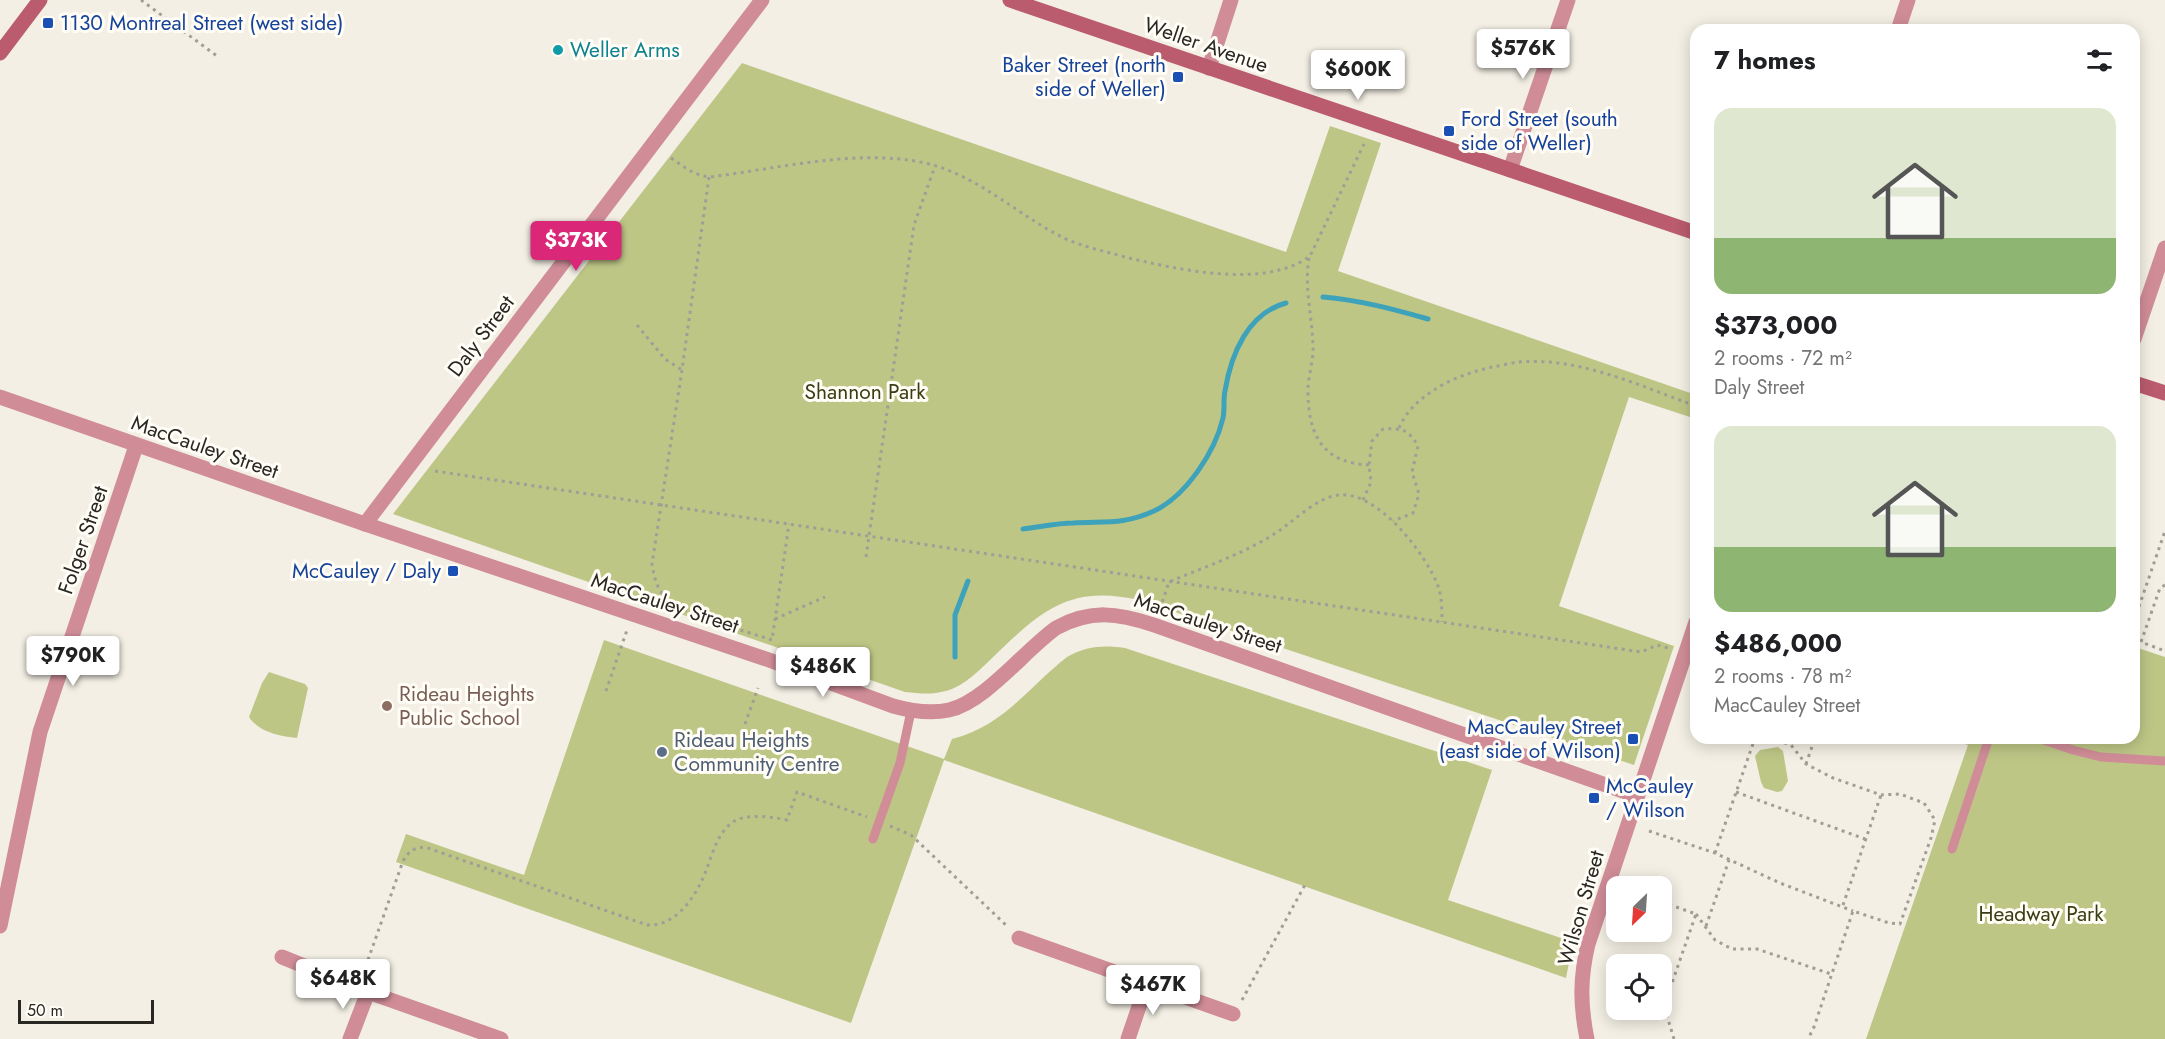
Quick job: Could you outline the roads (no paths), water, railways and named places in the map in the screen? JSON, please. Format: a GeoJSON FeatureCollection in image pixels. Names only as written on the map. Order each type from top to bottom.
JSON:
{"type":"FeatureCollection","features":[{"type":"Feature","properties":{"kind":"street"},"geometry":{"type":"LineString","coordinates":[[0,53],[40,0]]}},
{"type":"Feature","properties":{"kind":"street","name":"Daly Street"},"geometry":{"type":"LineString","coordinates":[[365,524],[762,0]]}},
{"type":"Feature","properties":{"kind":"street","name":"Weller Avenue"},"geometry":{"type":"LineString","coordinates":[[1010,0],[1690,231]]}},
{"type":"Feature","properties":{"kind":"street"},"geometry":{"type":"LineString","coordinates":[[1209,68],[1231,0]]}},
{"type":"Feature","properties":{"kind":"street"},"geometry":{"type":"LineString","coordinates":[[1510,170],[1568,0]]}},
{"type":"Feature","properties":{"kind":"street"},"geometry":{"type":"LineString","coordinates":[[1900,24],[1908,0]]}},
{"type":"Feature","properties":{"kind":"street"},"geometry":{"type":"LineString","coordinates":[[2140,321],[2165,248]]}},
{"type":"Feature","properties":{"kind":"street"},"geometry":{"type":"LineString","coordinates":[[2140,385],[2165,393]]}},
{"type":"Feature","properties":{"kind":"street","name":"MacCauley Street"},"geometry":{"type":"LineString","coordinates":[[0,397],[136,446],[632,615],[718,642],[911,711],[930,712],[958,707],[984,691],[1056,627],[1086,616],[1117,615],[1154,625],[1637,796]]}},
{"type":"Feature","properties":{"kind":"street","name":"Folger Street"},"geometry":{"type":"LineString","coordinates":[[0,926],[40,732],[136,446]]}},
{"type":"Feature","properties":{"kind":"street","name":"Wilson Street"},"geometry":{"type":"LineString","coordinates":[[1587,1039],[1581,996],[1582,970],[1588,944],[1690,640]]}},
{"type":"Feature","properties":{"kind":"street"},"geometry":{"type":"LineString","coordinates":[[1019,938],[1233,1014]]}},
{"type":"Feature","properties":{"kind":"street"},"geometry":{"type":"LineString","coordinates":[[282,957],[363,990],[501,1039]]}},
{"type":"Feature","properties":{"kind":"street"},"geometry":{"type":"LineString","coordinates":[[1128,1039],[1147,983]]}},
{"type":"Feature","properties":{"kind":"street"},"geometry":{"type":"LineString","coordinates":[[350,1039],[363,990]]}},
{"type":"Feature","properties":{"kind":"lane"},"geometry":{"type":"LineString","coordinates":[[873,838],[900,763],[911,711]]}},
{"type":"Feature","properties":{"kind":"lane"},"geometry":{"type":"LineString","coordinates":[[1952,849],[1987,744]]}},
{"type":"Feature","properties":{"kind":"lane"},"geometry":{"type":"LineString","coordinates":[[2056,744],[2101,757],[2165,761]]}},
{"type":"Feature","properties":{"kind":"waterway"},"geometry":{"type":"LineString","coordinates":[[1323,297],[1376,305],[1428,319]]}},
{"type":"Feature","properties":{"kind":"waterway"},"geometry":{"type":"LineString","coordinates":[[1023,529],[1061,524],[1114,522],[1133,518],[1154,511],[1177,495],[1198,472],[1219,431],[1223,418],[1224,394],[1228,377],[1243,337],[1261,316],[1286,303]]}},
{"type":"Feature","properties":{"kind":"waterway"},"geometry":{"type":"LineString","coordinates":[[955,657],[955,615],[968,581]]}},
{"type":"Feature","properties":{"kind":"place","name":"1130 Montreal Street (west side)"},"geometry":{"type":"Point","coordinates":[48,23]}},
{"type":"Feature","properties":{"kind":"place","name":"Weller Arms"},"geometry":{"type":"Point","coordinates":[558,50]}},
{"type":"Feature","properties":{"kind":"place","name":"Baker Street (north side of Weller)"},"geometry":{"type":"Point","coordinates":[1178,77]}},
{"type":"Feature","properties":{"kind":"place","name":"Ford Street (south side of Weller)"},"geometry":{"type":"Point","coordinates":[1449,131]}},
{"type":"Feature","properties":{"kind":"place","name":"McCauley / Daly"},"geometry":{"type":"Point","coordinates":[453,571]}},
{"type":"Feature","properties":{"kind":"place","name":"Rideau Heights Public School"},"geometry":{"type":"Point","coordinates":[387,706]}},
{"type":"Feature","properties":{"kind":"place","name":"MacCauley Street (east side of Wilson)"},"geometry":{"type":"Point","coordinates":[1633,739]}},
{"type":"Feature","properties":{"kind":"place","name":"Rideau Heights Community Centre"},"geometry":{"type":"Point","coordinates":[662,752]}},
{"type":"Feature","properties":{"kind":"place","name":"McCauley / Wilson"},"geometry":{"type":"Point","coordinates":[1594,798]}},
{"type":"Feature","properties":{"kind":"park label","name":"Shannon Park"},"geometry":{"type":"Point","coordinates":[865,392]}},
{"type":"Feature","properties":{"kind":"park label","name":"Headway Park"},"geometry":{"type":"Point","coordinates":[2041,914]}}]}
